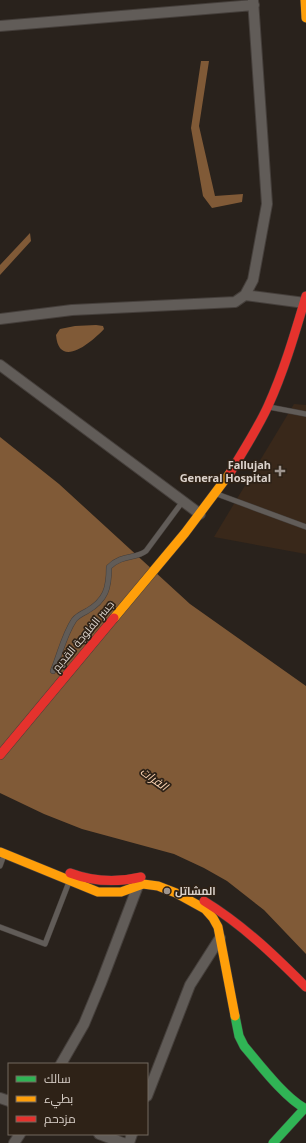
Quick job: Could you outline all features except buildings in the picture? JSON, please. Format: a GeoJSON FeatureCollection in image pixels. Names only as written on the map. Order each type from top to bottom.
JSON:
{"type":"FeatureCollection","features":[{"type":"Feature","properties":{"kind":"street"},"geometry":{"type":"LineString","coordinates":[[305,0],[306,18]]}},
{"type":"Feature","properties":{"kind":"street"},"geometry":{"type":"LineString","coordinates":[[0,26],[253,2],[267,204],[253,280],[245,295],[235,302],[72,310],[0,319]]}},
{"type":"Feature","properties":{"kind":"street"},"geometry":{"type":"LineString","coordinates":[[245,295],[306,299]]}},
{"type":"Feature","properties":{"kind":"street","name":"جسر الفلوجة القديم"},"geometry":{"type":"LineString","coordinates":[[0,755],[185,533],[226,480],[253,435],[268,406],[296,335],[306,299]]}},
{"type":"Feature","properties":{"kind":"street"},"geometry":{"type":"LineString","coordinates":[[0,365],[200,514]]}},
{"type":"Feature","properties":{"kind":"street"},"geometry":{"type":"LineString","coordinates":[[13,847],[80,877],[113,882],[140,881],[153,884],[191,900],[209,913],[216,922],[220,935],[240,1036],[244,1046],[289,1097],[305,1109],[273,1143]]}},
{"type":"Feature","properties":{"kind":"street"},"geometry":{"type":"LineString","coordinates":[[2,853],[92,891],[104,893],[121,892],[152,876],[163,880],[206,902],[234,920],[257,939],[306,987]]}},
{"type":"Feature","properties":{"kind":"street"},"geometry":{"type":"LineString","coordinates":[[62,1063],[84,1024],[102,983],[140,881]]}},
{"type":"Feature","properties":{"kind":"street"},"geometry":{"type":"LineString","coordinates":[[148,1093],[190,984],[226,924],[234,920]]}},
{"type":"Feature","properties":{"kind":"street"},"geometry":{"type":"LineString","coordinates":[[102,1135],[123,1143]]}},
{"type":"Feature","properties":{"kind":"lane"},"geometry":{"type":"LineString","coordinates":[[268,406],[306,414]]}},
{"type":"Feature","properties":{"kind":"lane"},"geometry":{"type":"LineString","coordinates":[[216,493],[306,527]]}},
{"type":"Feature","properties":{"kind":"lane"},"geometry":{"type":"LineString","coordinates":[[53,671],[67,632],[75,618],[97,605],[104,598],[109,583],[109,567],[115,561],[129,556],[142,554],[183,501]]}},
{"type":"Feature","properties":{"kind":"lane"},"geometry":{"type":"LineString","coordinates":[[0,866],[2,853]]}},
{"type":"Feature","properties":{"kind":"lane"},"geometry":{"type":"LineString","coordinates":[[0,927],[45,944],[70,882]]}},
{"type":"Feature","properties":{"kind":"shaded area","name":"Fallujah General Hospital"},"geometry":{"type":"Polygon","coordinates":[[[294,404],[306,405],[306,554],[214,537],[294,404]]]}},
{"type":"Feature","properties":{"kind":"water"},"geometry":{"type":"Polygon","coordinates":[[[201,61],[209,61],[199,126],[215,196],[243,194],[242,202],[212,208],[203,196],[191,128],[201,61]]]}},
{"type":"Feature","properties":{"kind":"water"},"geometry":{"type":"Polygon","coordinates":[[[30,233],[31,241],[0,275],[0,265],[30,233]]]}},
{"type":"Feature","properties":{"kind":"water"},"geometry":{"type":"Polygon","coordinates":[[[75,326],[103,326],[104,329],[92,340],[77,350],[69,352],[63,351],[58,345],[56,335],[60,329],[75,326]]]}},
{"type":"Feature","properties":{"kind":"water","name":"الفرات"},"geometry":{"type":"Polygon","coordinates":[[[0,437],[59,484],[190,604],[306,686],[306,954],[264,910],[227,881],[204,868],[174,854],[82,829],[44,814],[0,793],[0,437]]]}},
{"type":"Feature","properties":{"kind":"traffic: fast"},"geometry":{"type":"LineString","coordinates":[[235,1016],[239,1036],[244,1046],[281,1089],[306,1109]]}},
{"type":"Feature","properties":{"kind":"traffic: fast"},"geometry":{"type":"LineString","coordinates":[[273,1143],[305,1108]]}},
{"type":"Feature","properties":{"kind":"traffic: slow"},"geometry":{"type":"LineString","coordinates":[[305,0],[306,18]]}},
{"type":"Feature","properties":{"kind":"traffic: slow"},"geometry":{"type":"LineString","coordinates":[[114,618],[185,533],[230,473]]}},
{"type":"Feature","properties":{"kind":"traffic: slow"},"geometry":{"type":"LineString","coordinates":[[0,852],[98,892],[121,892],[143,884],[158,886],[176,893],[205,909],[213,918],[218,927],[235,1016]]}},
{"type":"Feature","properties":{"kind":"traffic: jam"},"geometry":{"type":"LineString","coordinates":[[230,473],[259,424],[274,393],[289,352],[306,296]]}},
{"type":"Feature","properties":{"kind":"traffic: jam"},"geometry":{"type":"LineString","coordinates":[[0,755],[114,618]]}},
{"type":"Feature","properties":{"kind":"traffic: jam"},"geometry":{"type":"LineString","coordinates":[[70,873],[105,881],[141,877]]}},
{"type":"Feature","properties":{"kind":"traffic: jam"},"geometry":{"type":"LineString","coordinates":[[204,901],[245,930],[306,987]]}},
{"type":"Feature","properties":{"kind":"place","name":"Fallujah General Hospital"},"geometry":{"type":"Point","coordinates":[280,471]}},
{"type":"Feature","properties":{"kind":"place","name":"المشاتل"},"geometry":{"type":"Point","coordinates":[167,891]}}]}
